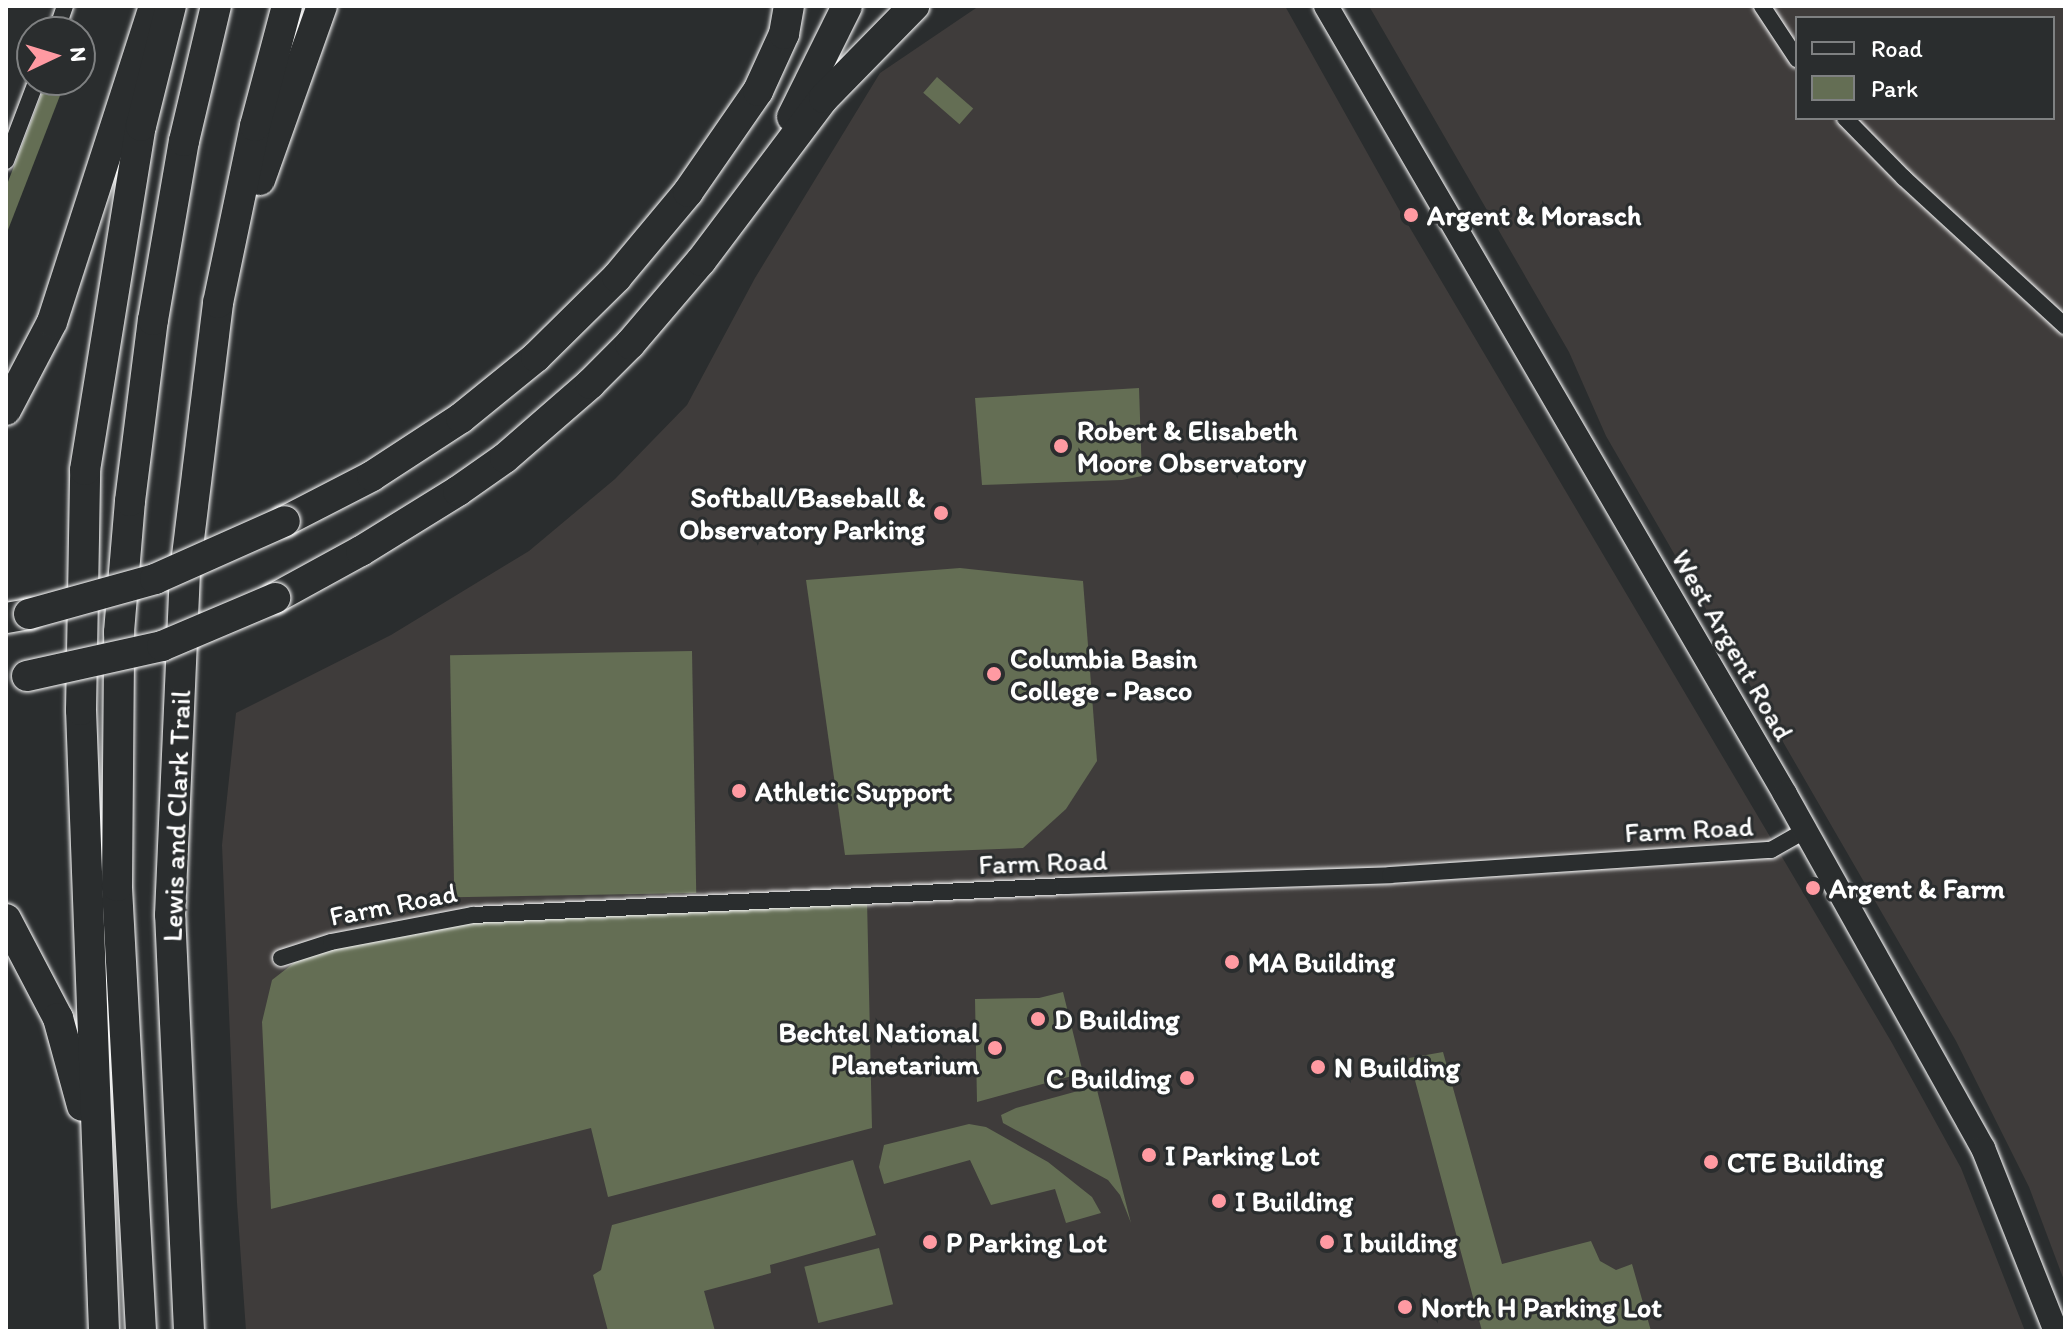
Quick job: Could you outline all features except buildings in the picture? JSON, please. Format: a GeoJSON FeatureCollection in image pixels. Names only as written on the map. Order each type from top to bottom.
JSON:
{"type":"FeatureCollection","features":[{"type":"Feature","properties":{"kind":"highway"},"geometry":{"type":"LineString","coordinates":[[6,410],[52,322],[153,6]]}},
{"type":"Feature","properties":{"kind":"highway"},"geometry":{"type":"LineString","coordinates":[[104,1331],[96,1195],[81,710],[85,470],[141,126],[171,6]]}},
{"type":"Feature","properties":{"kind":"highway"},"geometry":{"type":"LineString","coordinates":[[141,1331],[117,886],[119,632],[130,501],[153,320],[184,141],[216,6]]}},
{"type":"Feature","properties":{"kind":"highway"},"geometry":{"type":"LineString","coordinates":[[218,303],[255,126],[287,6]]}},
{"type":"Feature","properties":{"kind":"highway"},"geometry":{"type":"LineString","coordinates":[[218,303],[302,55],[322,6]]}},
{"type":"Feature","properties":{"kind":"highway"},"geometry":{"type":"LineString","coordinates":[[17,616],[155,579],[285,521],[372,476],[461,418],[536,357],[617,277],[688,192],[758,91],[784,34],[789,6]]}},
{"type":"Feature","properties":{"kind":"highway"},"geometry":{"type":"LineString","coordinates":[[735,215],[820,66],[847,6]]}},
{"type":"Feature","properties":{"kind":"highway"},"geometry":{"type":"LineString","coordinates":[[17,677],[162,646],[275,598],[408,523],[493,466],[547,423],[630,344],[735,215],[824,98],[914,6]]}},
{"type":"Feature","properties":{"kind":"highway","name":"Lewis and Clark Trail"},"geometry":{"type":"LineString","coordinates":[[189,1331],[175,1080],[170,915],[182,618],[194,482],[218,303]]}},
{"type":"Feature","properties":{"kind":"highway"},"geometry":{"type":"LineString","coordinates":[[6,919],[58,1018],[82,1104],[96,1195]]}},
{"type":"Feature","properties":{"kind":"highway"},"geometry":{"type":"LineString","coordinates":[[175,1080],[189,1102],[206,1331]]}},
{"type":"Feature","properties":{"kind":"main road","name":"West Argent Road"},"geometry":{"type":"LineString","coordinates":[[1326,6],[1806,830],[1983,1148],[2056,1331]]}},
{"type":"Feature","properties":{"kind":"street"},"geometry":{"type":"LineString","coordinates":[[1762,6],[1795,56]]}},
{"type":"Feature","properties":{"kind":"street"},"geometry":{"type":"LineString","coordinates":[[6,161],[31,96]]}},
{"type":"Feature","properties":{"kind":"street"},"geometry":{"type":"LineString","coordinates":[[1847,120],[1904,178],[2065,326]]}},
{"type":"Feature","properties":{"kind":"street","name":"Farm Road"},"geometry":{"type":"LineString","coordinates":[[281,958],[331,942],[473,915],[1066,886],[1390,875],[1771,850],[1806,830]]}},
{"type":"Feature","properties":{"kind":"shaded area","name":"Columbia Basin College - Pasco"},"geometry":{"type":"Polygon","coordinates":[[[979,6],[1285,6],[1397,206],[1892,1043],[1961,1168],[2025,1331],[246,1331],[237,1203],[222,845],[236,713],[391,635],[529,551],[615,479],[687,405],[755,278],[880,73],[979,6]]]}},
{"type":"Feature","properties":{"kind":"shaded area"},"geometry":{"type":"Polygon","coordinates":[[[1369,6],[2065,6],[2065,1283],[2029,1187],[1956,1041],[1606,436],[1569,352],[1369,6]]]}},
{"type":"Feature","properties":{"kind":"green space"},"geometry":{"type":"Polygon","coordinates":[[[937,77],[973,108],[959,124],[923,93],[937,77]]]}},
{"type":"Feature","properties":{"kind":"green space"},"geometry":{"type":"Polygon","coordinates":[[[41,96],[60,96],[6,235],[6,187],[41,96]]]}},
{"type":"Feature","properties":{"kind":"green space"},"geometry":{"type":"Polygon","coordinates":[[[1139,388],[1142,476],[1122,480],[982,485],[975,398],[1139,388]]]}},
{"type":"Feature","properties":{"kind":"green space"},"geometry":{"type":"Polygon","coordinates":[[[960,568],[1083,581],[1097,761],[1066,809],[1023,848],[845,855],[806,580],[960,568]]]}},
{"type":"Feature","properties":{"kind":"green space"},"geometry":{"type":"Polygon","coordinates":[[[692,651],[696,893],[454,897],[450,655],[692,651]]]}},
{"type":"Feature","properties":{"kind":"green space"},"geometry":{"type":"Polygon","coordinates":[[[867,899],[872,1128],[608,1197],[591,1128],[271,1209],[262,1022],[272,980],[295,962],[335,947],[497,918],[867,899]]]}},
{"type":"Feature","properties":{"kind":"green space"},"geometry":{"type":"Polygon","coordinates":[[[1063,992],[1083,1073],[977,1102],[975,999],[1039,998],[1063,992]]]}},
{"type":"Feature","properties":{"kind":"green space"},"geometry":{"type":"Polygon","coordinates":[[[1443,1052],[1502,1264],[1591,1241],[1600,1261],[1616,1270],[1632,1264],[1651,1331],[1482,1331],[1409,1058],[1443,1052]]]}},
{"type":"Feature","properties":{"kind":"green space"},"geometry":{"type":"Polygon","coordinates":[[[1096,1086],[1131,1223],[1120,1195],[1108,1180],[1003,1123],[1001,1115],[1016,1108],[1096,1086]]]}},
{"type":"Feature","properties":{"kind":"green space"},"geometry":{"type":"Polygon","coordinates":[[[969,1124],[986,1127],[1048,1162],[1092,1197],[1101,1213],[1066,1223],[1055,1189],[991,1205],[970,1160],[884,1184],[879,1167],[884,1145],[969,1124]]]}},
{"type":"Feature","properties":{"kind":"green space"},"geometry":{"type":"Polygon","coordinates":[[[853,1160],[876,1235],[770,1265],[771,1273],[704,1291],[715,1331],[608,1331],[593,1275],[601,1270],[612,1225],[853,1160]]]}},
{"type":"Feature","properties":{"kind":"green space"},"geometry":{"type":"Polygon","coordinates":[[[879,1248],[893,1304],[818,1323],[804,1267],[879,1248]]]}},
{"type":"Feature","properties":{"kind":"place","name":"Argent & Morasch"},"geometry":{"type":"Point","coordinates":[1411,215]}},
{"type":"Feature","properties":{"kind":"place","name":"Robert & Elisabeth Moore Observatory"},"geometry":{"type":"Point","coordinates":[1061,446]}},
{"type":"Feature","properties":{"kind":"place","name":"Softball/Baseball & Observatory Parking"},"geometry":{"type":"Point","coordinates":[941,513]}},
{"type":"Feature","properties":{"kind":"place","name":"Columbia Basin College - Pasco"},"geometry":{"type":"Point","coordinates":[994,674]}},
{"type":"Feature","properties":{"kind":"place","name":"Athletic Support"},"geometry":{"type":"Point","coordinates":[739,791]}},
{"type":"Feature","properties":{"kind":"place","name":"Argent & Farm"},"geometry":{"type":"Point","coordinates":[1813,888]}},
{"type":"Feature","properties":{"kind":"place","name":"MA Building"},"geometry":{"type":"Point","coordinates":[1232,962]}},
{"type":"Feature","properties":{"kind":"place","name":"D Building"},"geometry":{"type":"Point","coordinates":[1038,1019]}},
{"type":"Feature","properties":{"kind":"place","name":"Bechtel National Planetarium"},"geometry":{"type":"Point","coordinates":[995,1048]}},
{"type":"Feature","properties":{"kind":"place","name":"N Building"},"geometry":{"type":"Point","coordinates":[1318,1067]}},
{"type":"Feature","properties":{"kind":"place","name":"C Building"},"geometry":{"type":"Point","coordinates":[1187,1078]}},
{"type":"Feature","properties":{"kind":"place","name":"I Parking Lot"},"geometry":{"type":"Point","coordinates":[1149,1155]}},
{"type":"Feature","properties":{"kind":"place","name":"CTE Building"},"geometry":{"type":"Point","coordinates":[1711,1162]}},
{"type":"Feature","properties":{"kind":"place","name":"I Building"},"geometry":{"type":"Point","coordinates":[1219,1201]}},
{"type":"Feature","properties":{"kind":"place","name":"P Parking Lot"},"geometry":{"type":"Point","coordinates":[930,1242]}},
{"type":"Feature","properties":{"kind":"place","name":"I building"},"geometry":{"type":"Point","coordinates":[1327,1242]}},
{"type":"Feature","properties":{"kind":"place","name":"North H Parking Lot"},"geometry":{"type":"Point","coordinates":[1405,1307]}}]}
